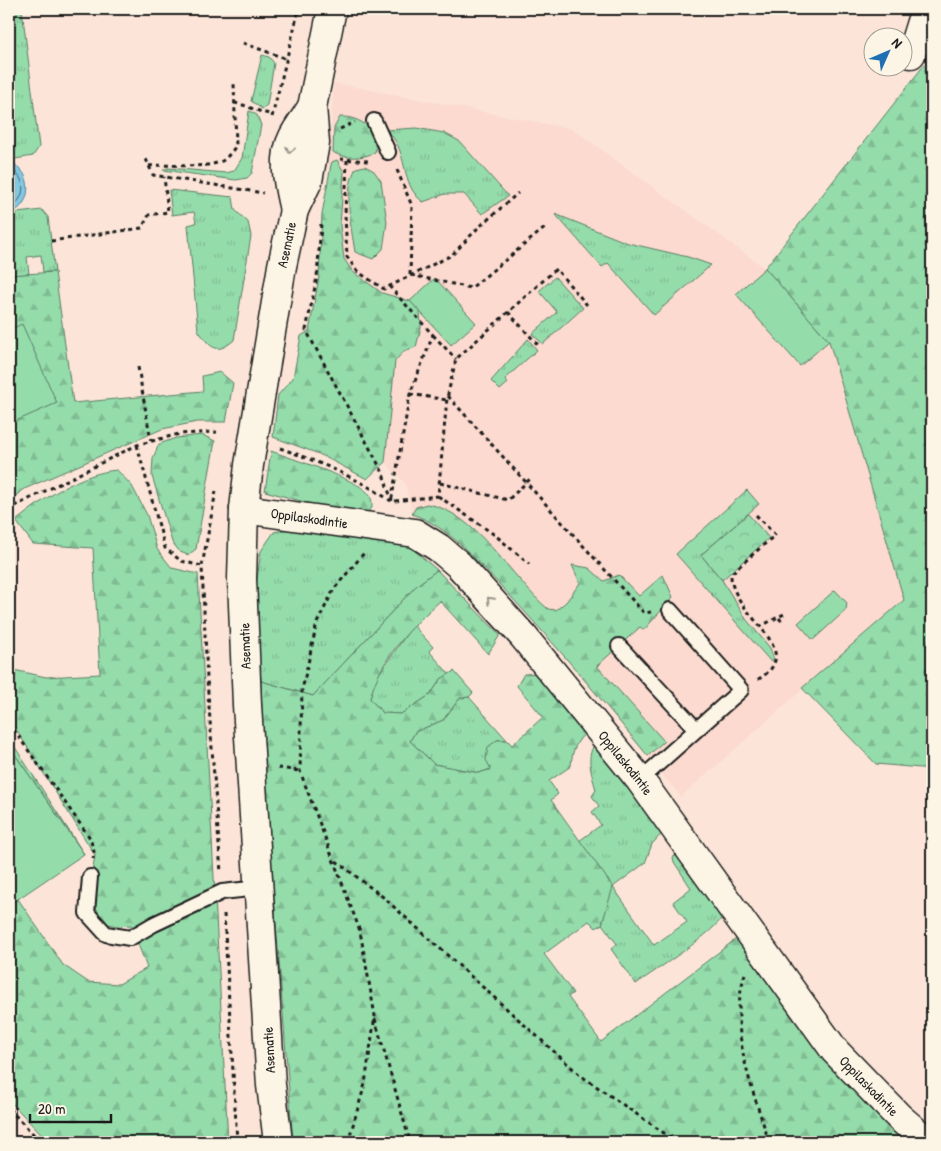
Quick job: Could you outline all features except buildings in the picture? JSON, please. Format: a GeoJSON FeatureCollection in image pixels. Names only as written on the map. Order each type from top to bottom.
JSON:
{"type":"FeatureCollection","features":[{"type":"Feature","properties":{"kind":"street","name":"Asematie"},"geometry":{"type":"LineString","coordinates":[[278,1142],[271,1086],[247,705],[242,579],[244,509],[249,466],[294,210],[308,181],[315,143],[312,107],[332,9]]}},
{"type":"Feature","properties":{"kind":"street"},"geometry":{"type":"LineString","coordinates":[[914,45],[926,9]]}},
{"type":"Feature","properties":{"kind":"street","name":"Oppilaskodintie"},"geometry":{"type":"LineString","coordinates":[[244,509],[415,533],[439,548],[459,565],[524,636],[640,780],[835,1051],[900,1118],[928,1142]]}},
{"type":"Feature","properties":{"kind":"street","name":"Asematie"},"geometry":{"type":"LineString","coordinates":[[261,1142],[271,1086]]}},
{"type":"Feature","properties":{"kind":"lane"},"geometry":{"type":"LineString","coordinates":[[374,121],[388,152]]}},
{"type":"Feature","properties":{"kind":"lane"},"geometry":{"type":"LineString","coordinates":[[640,780],[741,690],[670,610]]}},
{"type":"Feature","properties":{"kind":"lane"},"geometry":{"type":"LineString","coordinates":[[619,646],[696,729]]}},
{"type":"Feature","properties":{"kind":"lane"},"geometry":{"type":"LineString","coordinates":[[90,877],[88,913],[106,934],[130,938],[154,924],[222,892],[259,888]]}},
{"type":"Feature","properties":{"kind":"path"},"geometry":{"type":"LineString","coordinates":[[243,44],[287,59]]}},
{"type":"Feature","properties":{"kind":"path"},"geometry":{"type":"LineString","coordinates":[[149,166],[168,164],[206,165],[224,160],[236,146],[234,82]]}},
{"type":"Feature","properties":{"kind":"path"},"geometry":{"type":"LineString","coordinates":[[234,103],[250,105],[261,113],[272,114]]}},
{"type":"Feature","properties":{"kind":"path"},"geometry":{"type":"LineString","coordinates":[[336,130],[358,120]]}},
{"type":"Feature","properties":{"kind":"path"},"geometry":{"type":"LineString","coordinates":[[337,158],[373,160],[388,152],[412,206],[410,275]]}},
{"type":"Feature","properties":{"kind":"path"},"geometry":{"type":"LineString","coordinates":[[146,159],[153,175],[266,193]]}},
{"type":"Feature","properties":{"kind":"path"},"geometry":{"type":"LineString","coordinates":[[347,160],[345,215],[347,257],[358,272],[384,290],[410,275],[452,256],[477,229],[518,193]]}},
{"type":"Feature","properties":{"kind":"path"},"geometry":{"type":"LineString","coordinates":[[51,241],[142,228],[149,215],[168,212],[164,177]]}},
{"type":"Feature","properties":{"kind":"path"},"geometry":{"type":"LineString","coordinates":[[321,219],[317,277],[306,330],[382,472],[392,502]]}},
{"type":"Feature","properties":{"kind":"path"},"geometry":{"type":"LineString","coordinates":[[410,275],[471,288],[546,227]]}},
{"type":"Feature","properties":{"kind":"path"},"geometry":{"type":"LineString","coordinates":[[438,496],[447,400],[456,359],[556,269],[587,305]]}},
{"type":"Feature","properties":{"kind":"path"},"geometry":{"type":"LineString","coordinates":[[389,286],[456,359]]}},
{"type":"Feature","properties":{"kind":"path"},"geometry":{"type":"LineString","coordinates":[[508,312],[540,347]]}},
{"type":"Feature","properties":{"kind":"path"},"geometry":{"type":"LineString","coordinates":[[410,1142],[375,1016],[360,932],[300,771],[302,690],[317,623],[334,589],[378,539],[382,516],[392,502],[410,394],[433,335]]}},
{"type":"Feature","properties":{"kind":"path"},"geometry":{"type":"LineString","coordinates":[[138,367],[151,441]]}},
{"type":"Feature","properties":{"kind":"path"},"geometry":{"type":"LineString","coordinates":[[410,394],[447,400]]}},
{"type":"Feature","properties":{"kind":"path"},"geometry":{"type":"LineString","coordinates":[[448,395],[644,613],[670,610]]}},
{"type":"Feature","properties":{"kind":"path"},"geometry":{"type":"LineString","coordinates":[[10,509],[137,445],[179,434],[217,432]]}},
{"type":"Feature","properties":{"kind":"path"},"geometry":{"type":"LineString","coordinates":[[137,445],[165,548],[182,561],[202,566]]}},
{"type":"Feature","properties":{"kind":"path"},"geometry":{"type":"LineString","coordinates":[[439,482],[508,500],[532,477]]}},
{"type":"Feature","properties":{"kind":"path"},"geometry":{"type":"LineString","coordinates":[[392,502],[438,496],[495,536],[529,564]]}},
{"type":"Feature","properties":{"kind":"path"},"geometry":{"type":"LineString","coordinates":[[756,514],[775,535],[734,571],[731,576],[745,608],[774,646],[778,659],[775,667],[762,678]]}},
{"type":"Feature","properties":{"kind":"path"},"geometry":{"type":"LineString","coordinates":[[759,627],[784,614]]}},
{"type":"Feature","properties":{"kind":"path"},"geometry":{"type":"LineString","coordinates":[[779,618],[784,624]]}},
{"type":"Feature","properties":{"kind":"path"},"geometry":{"type":"LineString","coordinates":[[9,723],[90,838],[94,852],[90,877]]}},
{"type":"Feature","properties":{"kind":"path"},"geometry":{"type":"LineString","coordinates":[[213,762],[220,762]]}},
{"type":"Feature","properties":{"kind":"path"},"geometry":{"type":"LineString","coordinates":[[276,768],[300,771]]}},
{"type":"Feature","properties":{"kind":"path"},"geometry":{"type":"LineString","coordinates":[[335,861],[383,897],[580,1075],[677,1142]]}},
{"type":"Feature","properties":{"kind":"path"},"geometry":{"type":"LineString","coordinates":[[756,940],[739,993],[740,1048],[769,1142]]}},
{"type":"Feature","properties":{"kind":"path"},"geometry":{"type":"LineString","coordinates":[[348,1142],[365,1084],[375,1016]]}},
{"type":"Feature","properties":{"kind":"path"},"geometry":{"type":"LineString","coordinates":[[9,1109],[42,1142]]}},
{"type":"Feature","properties":{"kind":"shaded area"},"geometry":{"type":"Polygon","coordinates":[[[334,83],[573,129],[765,268],[829,341],[904,600],[681,797],[532,618],[465,548],[439,526],[412,514],[405,483],[385,462],[387,430],[344,259],[328,165],[334,83]]]}},
{"type":"Feature","properties":{"kind":"green space"},"geometry":{"type":"Polygon","coordinates":[[[9,9],[22,9],[39,147],[33,156],[9,160],[9,9]]]}},
{"type":"Feature","properties":{"kind":"green space"},"geometry":{"type":"Polygon","coordinates":[[[262,55],[269,57],[274,63],[267,105],[262,109],[251,101],[262,55]]]}},
{"type":"Feature","properties":{"kind":"green space"},"geometry":{"type":"Polygon","coordinates":[[[932,55],[932,769],[876,764],[802,688],[904,600],[829,341],[765,268],[932,55]]]}},
{"type":"Feature","properties":{"kind":"green space"},"geometry":{"type":"Polygon","coordinates":[[[249,111],[257,115],[261,125],[252,173],[247,178],[236,180],[163,170],[168,168],[226,173],[234,171],[242,158],[249,111]]]}},
{"type":"Feature","properties":{"kind":"green space"},"geometry":{"type":"Polygon","coordinates":[[[340,117],[355,119],[372,131],[376,144],[375,152],[365,156],[354,157],[342,156],[333,152],[334,128],[340,117]]]}},
{"type":"Feature","properties":{"kind":"green space"},"geometry":{"type":"Polygon","coordinates":[[[416,128],[444,133],[459,141],[508,196],[482,214],[464,194],[445,194],[423,202],[412,189],[395,140],[387,130],[416,128]]]}},
{"type":"Feature","properties":{"kind":"green space"},"geometry":{"type":"Polygon","coordinates":[[[337,160],[344,172],[340,225],[344,259],[353,272],[382,293],[410,301],[420,311],[421,327],[416,347],[404,351],[395,361],[385,462],[367,479],[319,454],[273,437],[278,395],[293,378],[301,336],[309,331],[319,277],[322,214],[331,165],[332,162],[337,160]]]}},
{"type":"Feature","properties":{"kind":"green space"},"geometry":{"type":"Polygon","coordinates":[[[365,166],[374,171],[381,181],[387,222],[383,249],[373,259],[355,252],[349,209],[352,177],[356,168],[365,166]]]}},
{"type":"Feature","properties":{"kind":"green space"},"geometry":{"type":"Polygon","coordinates":[[[169,190],[233,197],[235,210],[248,222],[251,236],[234,340],[222,348],[210,345],[198,330],[188,225],[196,223],[194,212],[172,215],[169,190]]]}},
{"type":"Feature","properties":{"kind":"green space"},"geometry":{"type":"Polygon","coordinates":[[[42,210],[48,217],[55,272],[43,272],[41,255],[27,257],[29,274],[9,275],[9,214],[42,210]]]}},
{"type":"Feature","properties":{"kind":"green space"},"geometry":{"type":"Polygon","coordinates":[[[555,214],[628,243],[688,257],[711,265],[654,315],[608,263],[602,267],[555,214]]]}},
{"type":"Feature","properties":{"kind":"green space"},"geometry":{"type":"Polygon","coordinates":[[[765,268],[829,341],[800,366],[736,294],[765,268]]]}},
{"type":"Feature","properties":{"kind":"green space"},"geometry":{"type":"Polygon","coordinates":[[[55,272],[73,403],[203,391],[202,376],[220,372],[233,383],[226,422],[197,422],[162,429],[22,490],[9,503],[9,275],[55,272]]]}},
{"type":"Feature","properties":{"kind":"green space"},"geometry":{"type":"Polygon","coordinates":[[[555,277],[583,308],[543,344],[532,334],[557,312],[539,291],[555,277]]]}},
{"type":"Feature","properties":{"kind":"green space"},"geometry":{"type":"Polygon","coordinates":[[[435,278],[476,323],[451,345],[410,301],[435,278]]]}},
{"type":"Feature","properties":{"kind":"green space"},"geometry":{"type":"Polygon","coordinates":[[[22,324],[57,403],[9,424],[9,330],[22,324]]]}},
{"type":"Feature","properties":{"kind":"green space"},"geometry":{"type":"Polygon","coordinates":[[[528,339],[537,350],[505,379],[508,383],[500,390],[491,381],[528,339]]]}},
{"type":"Feature","properties":{"kind":"green space"},"geometry":{"type":"Polygon","coordinates":[[[202,435],[215,441],[196,549],[188,555],[180,552],[172,542],[152,476],[153,458],[159,444],[176,438],[202,435]]]}},
{"type":"Feature","properties":{"kind":"green space"},"geometry":{"type":"Polygon","coordinates":[[[271,451],[337,475],[361,487],[368,493],[372,502],[372,508],[366,513],[315,505],[265,491],[271,451]]]}},
{"type":"Feature","properties":{"kind":"green space"},"geometry":{"type":"Polygon","coordinates":[[[117,470],[132,486],[147,515],[157,549],[172,568],[198,574],[228,1142],[48,1142],[9,1100],[9,905],[18,899],[63,965],[88,982],[119,984],[147,968],[131,925],[117,926],[104,923],[89,894],[95,855],[9,718],[9,669],[46,677],[100,674],[93,548],[33,544],[16,521],[51,496],[77,481],[103,472],[117,470]]]}},
{"type":"Feature","properties":{"kind":"green space"},"geometry":{"type":"Polygon","coordinates":[[[747,490],[759,504],[701,555],[722,580],[746,619],[770,648],[774,660],[771,662],[676,554],[747,490]]]}},
{"type":"Feature","properties":{"kind":"green space"},"geometry":{"type":"Polygon","coordinates":[[[427,504],[445,509],[461,519],[492,548],[548,609],[556,610],[566,602],[580,583],[572,565],[589,568],[604,581],[619,575],[639,596],[663,575],[673,597],[644,630],[640,627],[597,666],[664,741],[648,756],[557,648],[480,564],[449,535],[438,527],[412,514],[416,507],[427,504]]]}},
{"type":"Feature","properties":{"kind":"green space"},"geometry":{"type":"Polygon","coordinates":[[[748,514],[769,538],[722,580],[701,555],[748,514]]]}},
{"type":"Feature","properties":{"kind":"green space"},"geometry":{"type":"Polygon","coordinates":[[[298,527],[400,538],[437,570],[416,586],[313,696],[261,681],[255,593],[261,551],[274,532],[298,527]]]}},
{"type":"Feature","properties":{"kind":"green space"},"geometry":{"type":"Polygon","coordinates":[[[437,570],[500,635],[488,654],[440,601],[407,633],[388,658],[374,685],[370,699],[383,713],[401,714],[430,695],[441,679],[454,671],[473,693],[469,697],[460,698],[443,720],[415,732],[410,741],[434,764],[479,773],[491,769],[486,760],[488,747],[497,740],[507,740],[512,745],[543,717],[517,686],[524,674],[540,673],[587,731],[575,747],[571,766],[549,781],[558,794],[551,800],[613,887],[602,924],[596,928],[589,921],[544,954],[573,993],[568,997],[601,1042],[736,939],[893,1124],[916,1142],[293,1142],[263,757],[261,681],[313,696],[416,586],[437,570]]]}},
{"type":"Feature","properties":{"kind":"green space"},"geometry":{"type":"Polygon","coordinates":[[[835,590],[847,603],[846,610],[813,640],[798,623],[835,590]]]}},
{"type":"Feature","properties":{"kind":"green space"},"geometry":{"type":"Polygon","coordinates":[[[413,625],[433,647],[429,651],[450,675],[441,679],[430,695],[401,714],[383,713],[370,699],[374,681],[413,625]]]}},
{"type":"Feature","properties":{"kind":"green space"},"geometry":{"type":"Polygon","coordinates":[[[469,697],[507,740],[497,740],[491,769],[479,773],[434,764],[410,741],[415,732],[443,720],[460,698],[469,697]]]}},
{"type":"Feature","properties":{"kind":"green space"},"geometry":{"type":"Polygon","coordinates":[[[9,738],[84,854],[9,746],[9,738]]]}},
{"type":"Feature","properties":{"kind":"green space"},"geometry":{"type":"Polygon","coordinates":[[[597,742],[666,829],[652,844],[645,863],[613,887],[654,945],[687,922],[673,902],[691,888],[674,862],[673,857],[679,855],[724,914],[698,940],[636,984],[611,949],[617,944],[602,924],[612,887],[579,841],[601,825],[592,812],[599,806],[592,796],[596,790],[590,765],[591,752],[597,742]]]}},
{"type":"Feature","properties":{"kind":"green space"},"geometry":{"type":"Polygon","coordinates":[[[9,746],[84,854],[9,905],[9,746]]]}},
{"type":"Feature","properties":{"kind":"water"},"geometry":{"type":"Polygon","coordinates":[[[9,162],[23,172],[28,188],[23,204],[9,214],[9,162]]]}}]}
